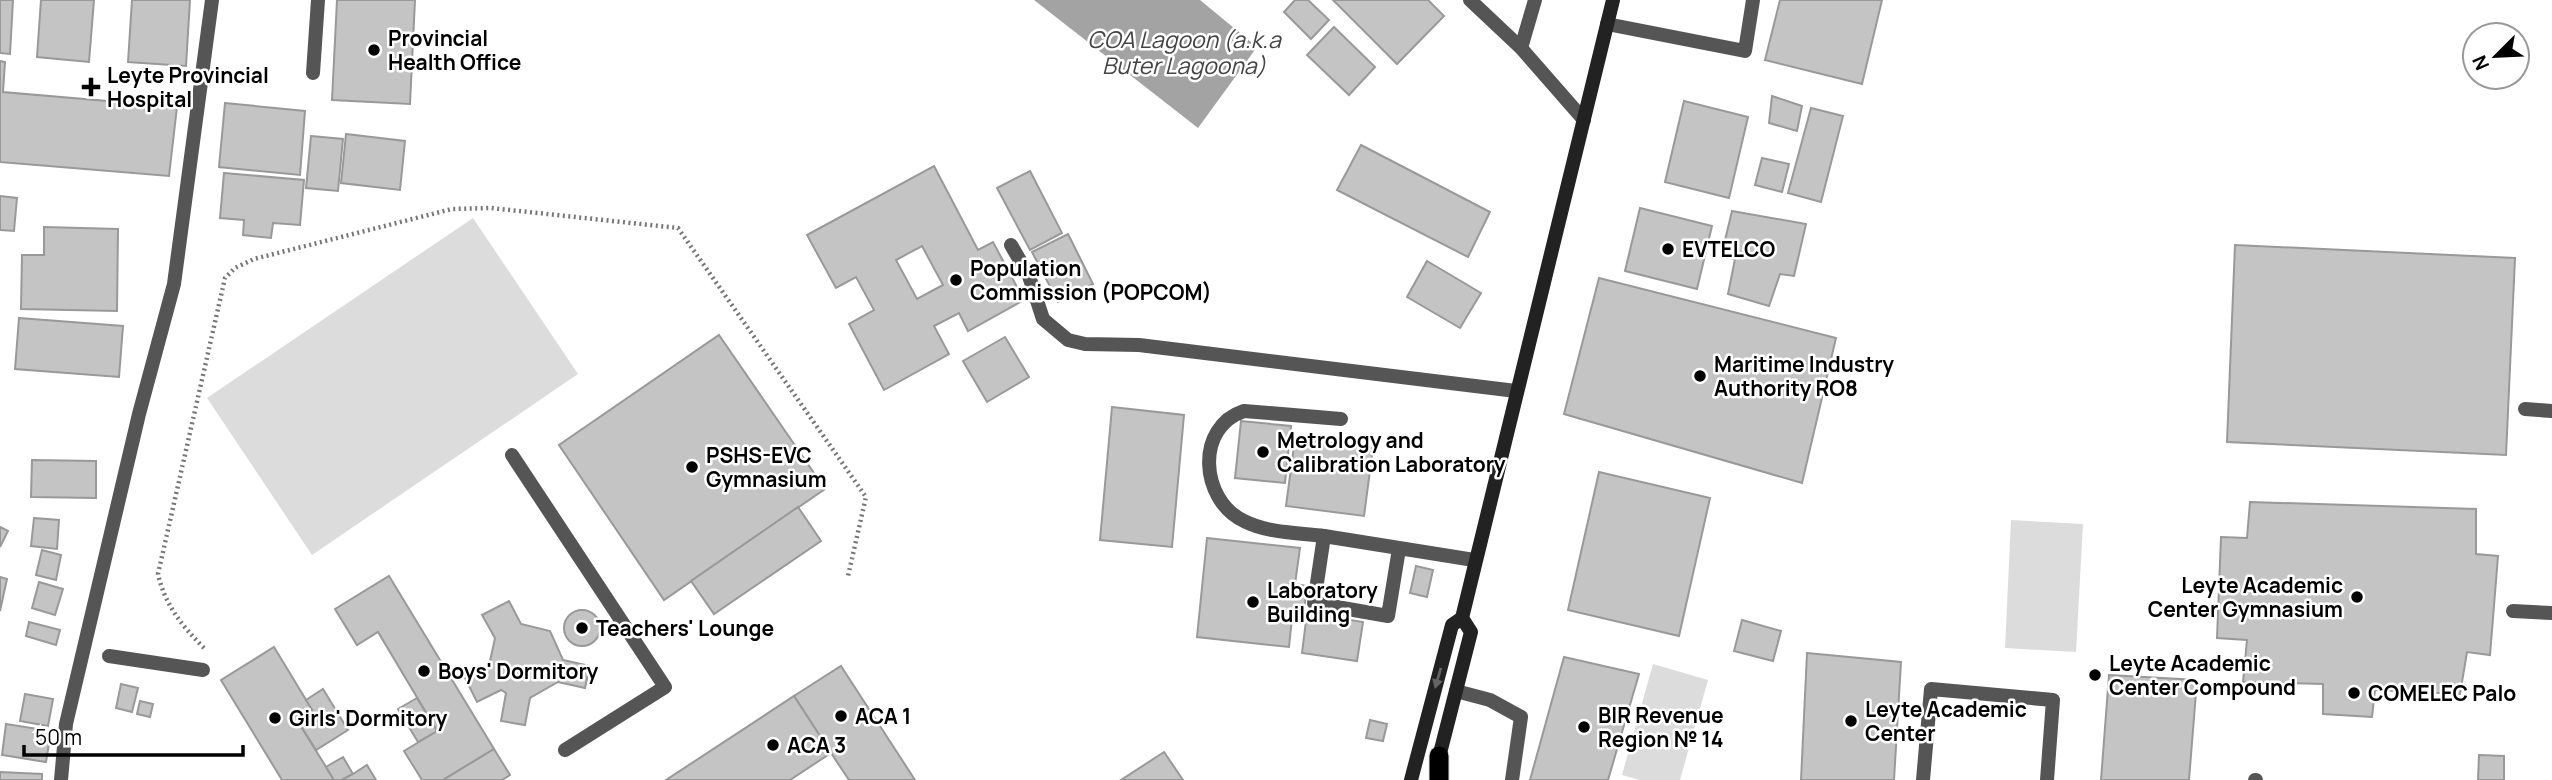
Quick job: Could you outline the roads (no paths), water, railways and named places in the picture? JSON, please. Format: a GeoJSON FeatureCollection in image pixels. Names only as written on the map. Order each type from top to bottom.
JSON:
{"type":"FeatureCollection","features":[{"type":"Feature","properties":{"kind":"highway"},"geometry":{"type":"LineString","coordinates":[[1439,756],[1439,780]]}},
{"type":"Feature","properties":{"kind":"main road"},"geometry":{"type":"LineString","coordinates":[[1411,780],[1452,625],[1462,618],[1474,560],[1613,0]]}},
{"type":"Feature","properties":{"kind":"main road"},"geometry":{"type":"LineString","coordinates":[[1433,780],[1471,632],[1462,618]]}},
{"type":"Feature","properties":{"kind":"street"},"geometry":{"type":"LineString","coordinates":[[61,780],[66,724],[139,414],[174,284],[212,0]]}},
{"type":"Feature","properties":{"kind":"street"},"geometry":{"type":"LineString","coordinates":[[313,73],[317,0]]}},
{"type":"Feature","properties":{"kind":"street"},"geometry":{"type":"LineString","coordinates":[[1470,0],[1521,48],[1584,120]]}},
{"type":"Feature","properties":{"kind":"street"},"geometry":{"type":"LineString","coordinates":[[1521,48],[1535,0]]}},
{"type":"Feature","properties":{"kind":"street"},"geometry":{"type":"LineString","coordinates":[[1607,24],[1745,51],[1753,0]]}},
{"type":"Feature","properties":{"kind":"street"},"geometry":{"type":"LineString","coordinates":[[1011,245],[1029,276],[1043,319],[1068,340],[1085,344],[1139,345],[1516,391]]}},
{"type":"Feature","properties":{"kind":"street"},"geometry":{"type":"LineString","coordinates":[[2525,409],[2552,411]]}},
{"type":"Feature","properties":{"kind":"street"},"geometry":{"type":"LineString","coordinates":[[1340,419],[1244,411],[1230,415],[1214,433],[1209,453],[1210,474],[1220,500],[1244,521],[1474,560]]}},
{"type":"Feature","properties":{"kind":"street"},"geometry":{"type":"LineString","coordinates":[[512,455],[665,687],[565,750]]}},
{"type":"Feature","properties":{"kind":"street"},"geometry":{"type":"LineString","coordinates":[[1324,536],[1314,603],[1388,616],[1399,549]]}},
{"type":"Feature","properties":{"kind":"street"},"geometry":{"type":"LineString","coordinates":[[2513,611],[2552,613]]}},
{"type":"Feature","properties":{"kind":"street"},"geometry":{"type":"LineString","coordinates":[[109,656],[203,670]]}},
{"type":"Feature","properties":{"kind":"street"},"geometry":{"type":"LineString","coordinates":[[1923,780],[1931,689],[2053,700],[2047,780]]}},
{"type":"Feature","properties":{"kind":"street"},"geometry":{"type":"LineString","coordinates":[[1456,691],[1490,700],[1521,717],[1512,780]]}},
{"type":"Feature","properties":{"kind":"water","name":"COA Lagoon (a.k.a Buter Lagoona)"},"geometry":{"type":"Polygon","coordinates":[[[1034,0],[1200,0],[1257,47],[1198,128],[1034,0]]]}},
{"type":"Feature","properties":{"kind":"place","name":"Provincial Health Office"},"geometry":{"type":"Point","coordinates":[374,50]}},
{"type":"Feature","properties":{"kind":"place","name":"Leyte Provincial Hospital"},"geometry":{"type":"Point","coordinates":[91,87]}},
{"type":"Feature","properties":{"kind":"place","name":"EVTELCO"},"geometry":{"type":"Point","coordinates":[1668,249]}},
{"type":"Feature","properties":{"kind":"place","name":"Population Commission (POPCOM)"},"geometry":{"type":"Point","coordinates":[956,280]}},
{"type":"Feature","properties":{"kind":"place","name":"Maritime Industry Authority RO8"},"geometry":{"type":"Point","coordinates":[1700,376]}},
{"type":"Feature","properties":{"kind":"place","name":"Metrology and Calibration Laboratory"},"geometry":{"type":"Point","coordinates":[1263,452]}},
{"type":"Feature","properties":{"kind":"place","name":"PSHS-EVC Gymnasium"},"geometry":{"type":"Point","coordinates":[692,467]}},
{"type":"Feature","properties":{"kind":"place","name":"Leyte Academic Center Gymnasium"},"geometry":{"type":"Point","coordinates":[2357,597]}},
{"type":"Feature","properties":{"kind":"place","name":"Laboratory Building"},"geometry":{"type":"Point","coordinates":[1253,602]}},
{"type":"Feature","properties":{"kind":"place","name":"Teachers' Lounge"},"geometry":{"type":"Point","coordinates":[582,628]}},
{"type":"Feature","properties":{"kind":"place","name":"Boys' Dormitory"},"geometry":{"type":"Point","coordinates":[424,671]}},
{"type":"Feature","properties":{"kind":"place","name":"Leyte Academic Center Compound"},"geometry":{"type":"Point","coordinates":[2095,675]}},
{"type":"Feature","properties":{"kind":"place","name":"COMELEC Palo"},"geometry":{"type":"Point","coordinates":[2354,693]}},
{"type":"Feature","properties":{"kind":"place","name":"ACA 1"},"geometry":{"type":"Point","coordinates":[841,716]}},
{"type":"Feature","properties":{"kind":"place","name":"Girls' Dormitory"},"geometry":{"type":"Point","coordinates":[275,718]}},
{"type":"Feature","properties":{"kind":"place","name":"Leyte Academic Center"},"geometry":{"type":"Point","coordinates":[1851,721]}},
{"type":"Feature","properties":{"kind":"place","name":"BIR Revenue Region № 14"},"geometry":{"type":"Point","coordinates":[1584,727]}},
{"type":"Feature","properties":{"kind":"place","name":"ACA 3"},"geometry":{"type":"Point","coordinates":[773,745]}}]}
